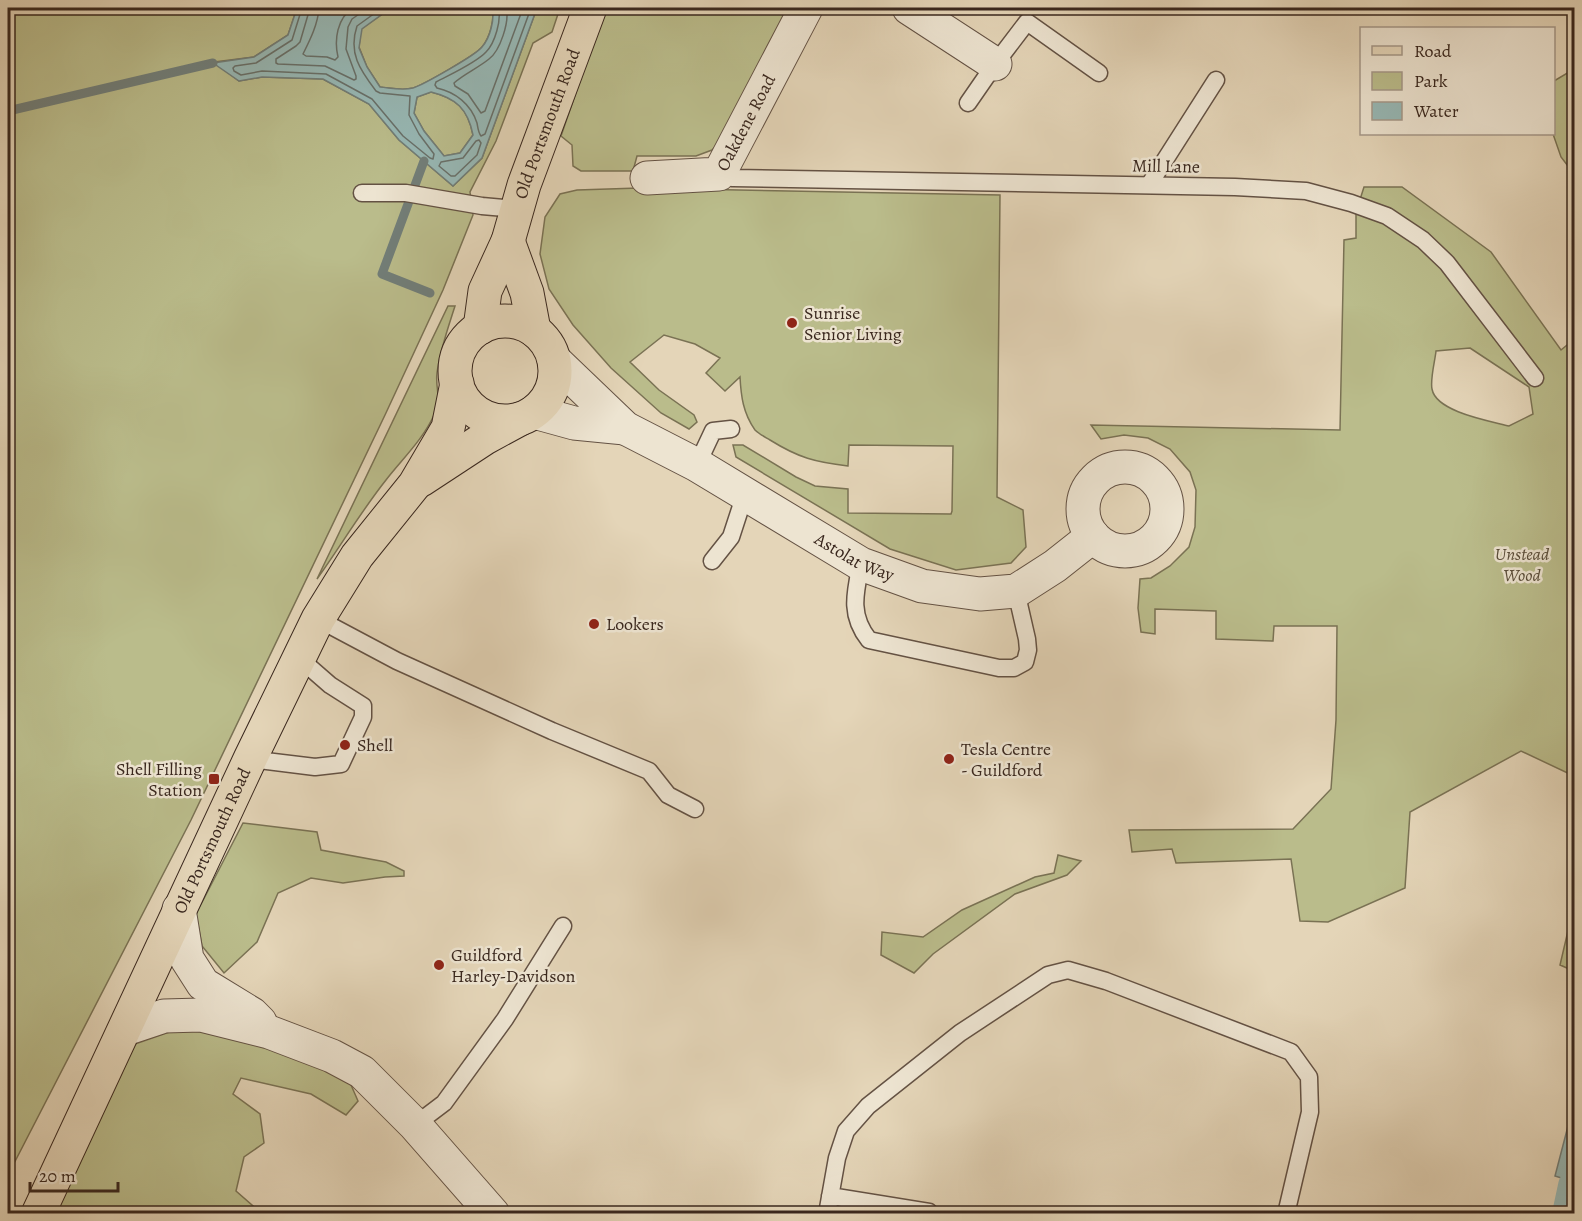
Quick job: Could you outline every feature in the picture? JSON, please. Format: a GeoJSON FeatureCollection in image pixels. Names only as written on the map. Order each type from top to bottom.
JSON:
{"type":"FeatureCollection","features":[{"type":"Feature","properties":{"kind":"main road","name":"Old Portsmouth Road"},"geometry":{"type":"LineString","coordinates":[[480,328],[485,291],[508,241],[516,209],[590,8]]}},
{"type":"Feature","properties":{"kind":"main road"},"geometry":{"type":"LineString","coordinates":[[508,241],[527,293],[534,330]]}},
{"type":"Feature","properties":{"kind":"main road"},"geometry":{"type":"LineString","coordinates":[[510,320],[534,330],[548,346],[554,360],[555,375],[552,389],[545,402],[527,415],[504,422],[488,418],[474,410],[463,398],[457,383],[455,367],[459,352],[468,338],[480,328],[510,320]]}},
{"type":"Feature","properties":{"kind":"main road","name":"Old Portsmouth Road"},"geometry":{"type":"LineString","coordinates":[[38,1214],[179,909],[318,619],[357,556],[415,484],[448,428],[457,383]]}},
{"type":"Feature","properties":{"kind":"main road","name":"Old Portsmouth Road"},"geometry":{"type":"LineString","coordinates":[[415,484],[485,438],[527,415]]}},
{"type":"Feature","properties":{"kind":"street","name":"Oakdene Road"},"geometry":{"type":"LineString","coordinates":[[647,178],[719,174],[806,8]]}},
{"type":"Feature","properties":{"kind":"street"},"geometry":{"type":"LineString","coordinates":[[909,8],[995,64]]}},
{"type":"Feature","properties":{"kind":"street","name":"Astolat Way"},"geometry":{"type":"LineString","coordinates":[[554,360],[625,428],[697,465],[861,564],[922,586],[980,594],[1016,591],[1055,566],[1093,536]]}},
{"type":"Feature","properties":{"kind":"street","name":"Astolat Way"},"geometry":{"type":"LineString","coordinates":[[527,415],[625,428]]}},
{"type":"Feature","properties":{"kind":"street"},"geometry":{"type":"LineString","coordinates":[[179,909],[187,959],[203,984],[252,1014],[269,1032]]}},
{"type":"Feature","properties":{"kind":"street"},"geometry":{"type":"LineString","coordinates":[[124,1029],[164,1016],[201,1015],[269,1032],[332,1056],[362,1072],[415,1125],[493,1214]]}},
{"type":"Feature","properties":{"kind":"lane"},"geometry":{"type":"LineString","coordinates":[[968,103],[1027,22],[1099,73]]}},
{"type":"Feature","properties":{"kind":"lane"},"geometry":{"type":"LineString","coordinates":[[1149,185],[1216,80]]}},
{"type":"Feature","properties":{"kind":"lane","name":"Mill Lane"},"geometry":{"type":"LineString","coordinates":[[719,174],[733,178],[1235,187],[1306,191],[1351,202],[1387,216],[1424,240],[1447,263],[1535,378]]}},
{"type":"Feature","properties":{"kind":"lane"},"geometry":{"type":"LineString","coordinates":[[362,193],[412,194],[482,206],[516,209]]}},
{"type":"Feature","properties":{"kind":"lane"},"geometry":{"type":"LineString","coordinates":[[697,465],[713,431],[731,429]]}},
{"type":"Feature","properties":{"kind":"lane"},"geometry":{"type":"LineString","coordinates":[[712,561],[731,537],[744,494]]}},
{"type":"Feature","properties":{"kind":"lane"},"geometry":{"type":"LineString","coordinates":[[861,564],[856,586],[857,620],[869,640],[999,668],[1014,668],[1025,662],[1028,650],[1016,591]]}},
{"type":"Feature","properties":{"kind":"lane"},"geometry":{"type":"LineString","coordinates":[[318,619],[397,661],[552,731],[649,771],[668,795],[695,809]]}},
{"type":"Feature","properties":{"kind":"lane"},"geometry":{"type":"LineString","coordinates":[[250,759],[315,767],[341,764],[363,717],[363,706],[330,685],[299,658]]}},
{"type":"Feature","properties":{"kind":"lane"},"geometry":{"type":"LineString","coordinates":[[415,1125],[444,1103],[505,1019],[563,926]]}},
{"type":"Feature","properties":{"kind":"lane"},"geometry":{"type":"LineString","coordinates":[[826,1214],[837,1158],[846,1131],[868,1106],[960,1033],[1048,975],[1068,970],[1114,984],[1291,1053],[1309,1077],[1310,1112],[1286,1214]]}},
{"type":"Feature","properties":{"kind":"lane"},"geometry":{"type":"LineString","coordinates":[[830,1196],[930,1214]]}},
{"type":"Feature","properties":{"kind":"green space"},"geometry":{"type":"Polygon","coordinates":[[[8,8],[297,8],[288,35],[254,57],[214,62],[239,81],[262,77],[323,79],[369,104],[399,140],[453,186],[482,158],[537,8],[560,8],[552,32],[533,43],[496,141],[470,192],[473,215],[443,290],[385,415],[191,820],[8,1175],[8,8]]]}},
{"type":"Feature","properties":{"kind":"green space"},"geometry":{"type":"Polygon","coordinates":[[[395,8],[492,8],[492,23],[482,47],[449,69],[413,88],[380,87],[367,67],[359,47],[361,29],[395,8]]]}},
{"type":"Feature","properties":{"kind":"green space"},"geometry":{"type":"Polygon","coordinates":[[[605,8],[794,8],[724,138],[712,150],[696,156],[637,156],[633,171],[581,171],[573,166],[572,145],[561,136],[605,8]]]}},
{"type":"Feature","properties":{"kind":"green space"},"geometry":{"type":"Polygon","coordinates":[[[1574,69],[1574,174],[1561,157],[1553,135],[1555,80],[1574,69]]]}},
{"type":"Feature","properties":{"kind":"green space"},"geometry":{"type":"Polygon","coordinates":[[[431,92],[454,101],[468,118],[473,135],[460,153],[444,156],[424,131],[414,113],[417,97],[431,92]]]}},
{"type":"Feature","properties":{"kind":"green space","name":"Unstead Wood"},"geometry":{"type":"Polygon","coordinates":[[[1364,187],[1402,187],[1491,252],[1561,350],[1572,341],[1574,345],[1574,776],[1521,751],[1410,812],[1405,888],[1328,922],[1300,921],[1291,859],[1176,863],[1172,849],[1132,852],[1129,830],[1293,829],[1331,789],[1336,720],[1337,626],[1274,626],[1273,641],[1216,639],[1216,611],[1155,609],[1155,634],[1141,632],[1138,608],[1140,579],[1151,578],[1170,566],[1189,547],[1195,527],[1196,490],[1190,472],[1170,449],[1148,438],[1124,435],[1101,439],[1091,425],[1340,430],[1344,240],[1356,238],[1356,212],[1364,187]],[[1470,348],[1436,351],[1432,389],[1443,404],[1465,414],[1509,426],[1533,414],[1529,387],[1470,348]]]}},
{"type":"Feature","properties":{"kind":"green space"},"geometry":{"type":"Polygon","coordinates":[[[639,188],[1000,195],[997,497],[1023,510],[1026,547],[1011,563],[956,570],[890,549],[736,457],[733,445],[743,445],[815,486],[848,489],[848,513],[951,514],[953,446],[849,445],[848,466],[816,461],[790,451],[755,430],[743,404],[740,377],[725,391],[706,373],[720,358],[695,344],[664,335],[630,362],[659,390],[694,415],[697,422],[689,429],[661,413],[611,368],[573,325],[549,289],[540,254],[545,217],[560,194],[577,190],[639,188]]]}},
{"type":"Feature","properties":{"kind":"green space"},"geometry":{"type":"Polygon","coordinates":[[[448,306],[455,306],[438,364],[438,402],[435,413],[419,440],[377,492],[317,579],[448,306]]]}},
{"type":"Feature","properties":{"kind":"green space"},"geometry":{"type":"Polygon","coordinates":[[[243,823],[317,832],[321,850],[386,862],[404,871],[404,876],[343,883],[311,878],[278,893],[257,942],[224,973],[202,946],[196,914],[243,823]]]}},
{"type":"Feature","properties":{"kind":"green space"},"geometry":{"type":"Polygon","coordinates":[[[1058,855],[1081,861],[1067,875],[1015,894],[933,954],[914,973],[881,955],[882,932],[923,937],[962,910],[1035,877],[1054,873],[1058,855]]]}},
{"type":"Feature","properties":{"kind":"green space"},"geometry":{"type":"Polygon","coordinates":[[[1574,905],[1574,971],[1560,965],[1574,905]]]}},
{"type":"Feature","properties":{"kind":"green space"},"geometry":{"type":"Polygon","coordinates":[[[178,1029],[239,1036],[348,1078],[358,1101],[346,1115],[311,1094],[241,1078],[233,1094],[260,1114],[264,1143],[244,1157],[236,1191],[261,1213],[47,1214],[135,1044],[178,1029]]]}},
{"type":"Feature","properties":{"kind":"water"},"geometry":{"type":"Polygon","coordinates":[[[297,8],[395,8],[362,29],[359,48],[367,67],[380,87],[409,89],[419,86],[478,51],[487,39],[491,28],[492,8],[537,8],[482,158],[453,186],[399,140],[369,104],[323,79],[262,77],[239,81],[213,63],[254,57],[288,35],[297,8]],[[431,92],[417,97],[414,113],[424,131],[444,156],[460,153],[473,135],[471,126],[460,106],[431,92]]]}},
{"type":"Feature","properties":{"kind":"water"},"geometry":{"type":"Polygon","coordinates":[[[1574,1103],[1574,1182],[1555,1176],[1574,1103]]]}},
{"type":"Feature","properties":{"kind":"waterway"},"geometry":{"type":"LineString","coordinates":[[8,111],[213,63]]}},
{"type":"Feature","properties":{"kind":"waterway"},"geometry":{"type":"LineString","coordinates":[[424,161],[382,274],[430,293]]}},
{"type":"Feature","properties":{"kind":"waterway"},"geometry":{"type":"LineString","coordinates":[[1568,1214],[1574,1186]]}},
{"type":"Feature","properties":{"kind":"place","name":"Sunrise Senior Living"},"geometry":{"type":"Point","coordinates":[792,323]}},
{"type":"Feature","properties":{"kind":"place","name":"Lookers"},"geometry":{"type":"Point","coordinates":[594,624]}},
{"type":"Feature","properties":{"kind":"place","name":"Shell"},"geometry":{"type":"Point","coordinates":[345,745]}},
{"type":"Feature","properties":{"kind":"place","name":"Tesla Centre - Guildford"},"geometry":{"type":"Point","coordinates":[949,759]}},
{"type":"Feature","properties":{"kind":"place","name":"Shell Filling Station"},"geometry":{"type":"Point","coordinates":[214,779]}},
{"type":"Feature","properties":{"kind":"place","name":"Guildford Harley-Davidson"},"geometry":{"type":"Point","coordinates":[439,965]}}]}
